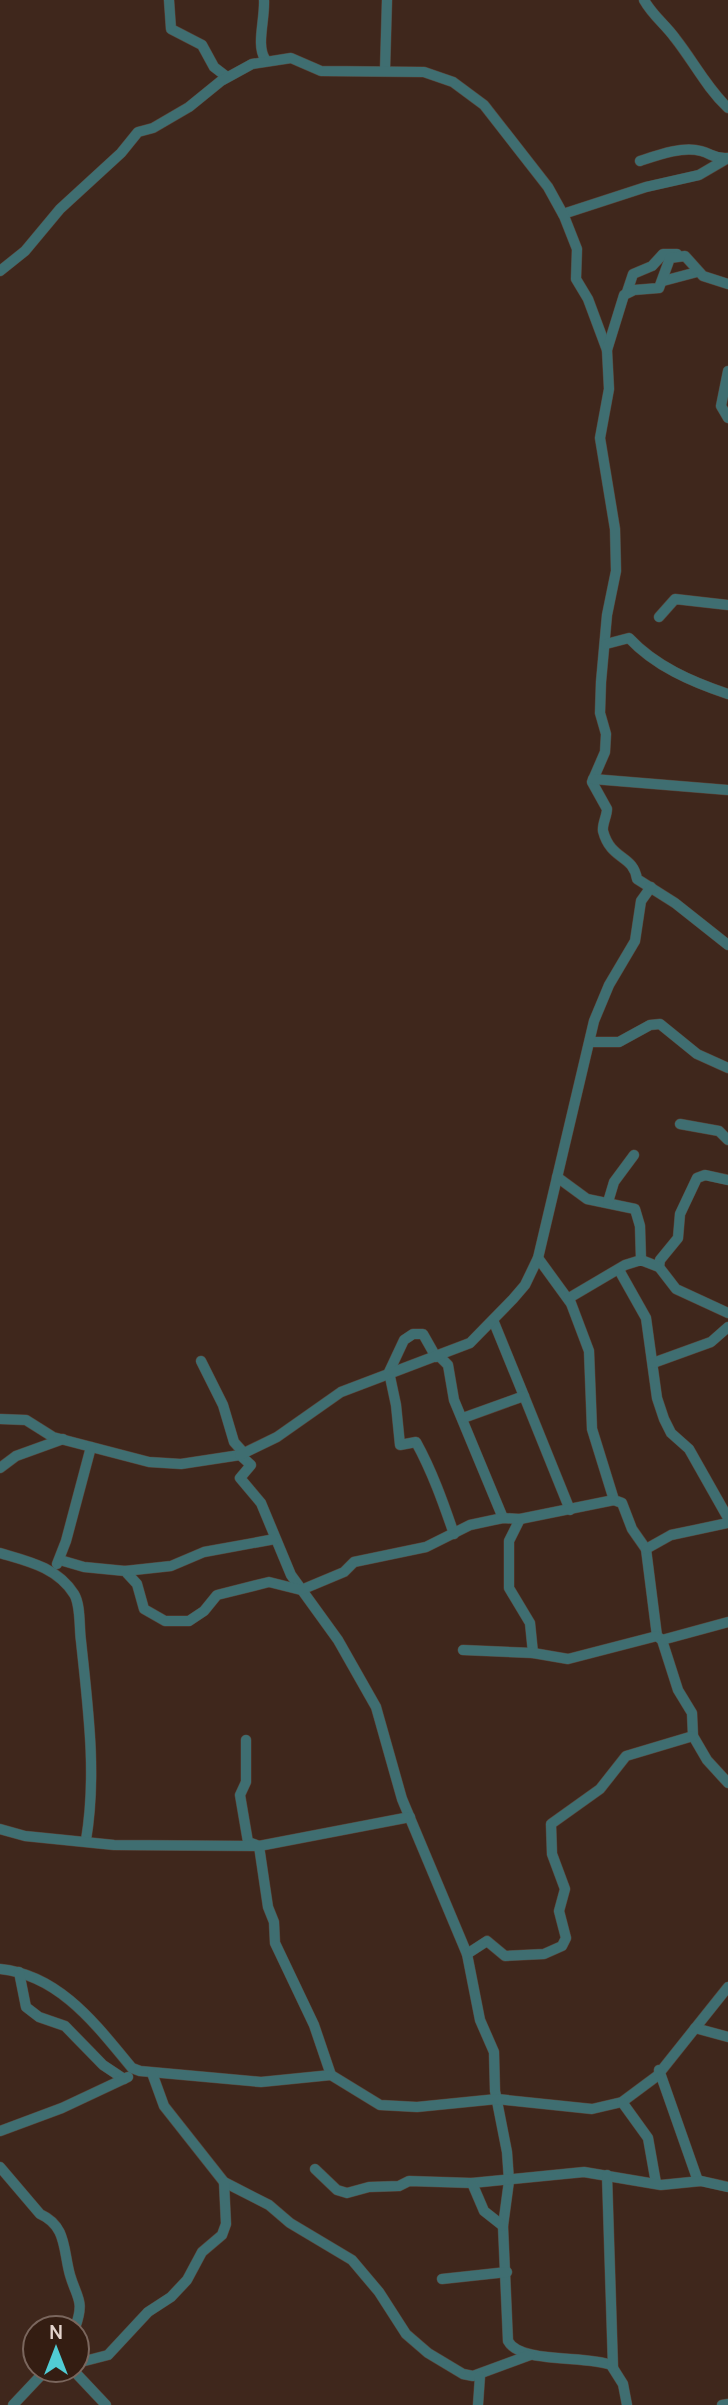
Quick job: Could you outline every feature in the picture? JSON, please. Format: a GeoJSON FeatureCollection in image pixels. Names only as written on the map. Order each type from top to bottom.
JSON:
{"type":"FeatureCollection","features":[{"type":"Feature","properties":{"kind":"street"},"geometry":{"type":"LineString","coordinates":[[169,0],[172,29],[202,45],[214,68],[227,77]]}},
{"type":"Feature","properties":{"kind":"street"},"geometry":{"type":"LineString","coordinates":[[264,0],[265,23],[260,49],[265,59]]}},
{"type":"Feature","properties":{"kind":"street"},"geometry":{"type":"LineString","coordinates":[[385,70],[387,0]]}},
{"type":"Feature","properties":{"kind":"street"},"geometry":{"type":"LineString","coordinates":[[644,0],[656,19],[676,38],[700,79],[728,108]]}},
{"type":"Feature","properties":{"kind":"street"},"geometry":{"type":"LineString","coordinates":[[0,271],[25,251],[60,209],[121,153],[138,132],[153,128],[189,107],[227,77],[265,59],[296,59],[321,71],[385,70],[437,76],[453,82],[476,99],[501,125],[548,187],[563,214],[577,249],[576,279],[588,299],[607,350],[609,389],[600,438],[616,554],[600,704],[606,747],[593,779],[607,809],[603,829],[608,848],[628,861],[636,870],[637,879],[728,945]]}},
{"type":"Feature","properties":{"kind":"street"},"geometry":{"type":"LineString","coordinates":[[640,161],[679,150],[701,151],[712,158],[728,158]]}},
{"type":"Feature","properties":{"kind":"street"},"geometry":{"type":"LineString","coordinates":[[563,214],[646,187],[699,175],[728,158]]}},
{"type":"Feature","properties":{"kind":"street"},"geometry":{"type":"LineString","coordinates":[[607,350],[614,333],[619,302],[633,274],[652,266],[659,256],[681,254],[688,258],[697,272]]}},
{"type":"Feature","properties":{"kind":"street"},"geometry":{"type":"LineString","coordinates":[[626,292],[659,288],[670,258],[681,254]]}},
{"type":"Feature","properties":{"kind":"street"},"geometry":{"type":"LineString","coordinates":[[663,281],[697,272],[728,284]]}},
{"type":"Feature","properties":{"kind":"street"},"geometry":{"type":"LineString","coordinates":[[728,371],[721,406],[728,418]]}},
{"type":"Feature","properties":{"kind":"street"},"geometry":{"type":"LineString","coordinates":[[659,617],[675,599],[728,605]]}},
{"type":"Feature","properties":{"kind":"street"},"geometry":{"type":"LineString","coordinates":[[606,644],[629,638],[640,650],[674,669],[690,682],[728,694]]}},
{"type":"Feature","properties":{"kind":"street"},"geometry":{"type":"LineString","coordinates":[[593,779],[728,789]]}},
{"type":"Feature","properties":{"kind":"street"},"geometry":{"type":"LineString","coordinates":[[0,1419],[26,1420],[40,1431],[64,1439],[163,1464],[242,1453],[288,1430],[341,1392],[389,1372],[416,1366],[470,1343],[525,1285],[538,1258],[594,1021],[609,985],[635,941],[641,901],[651,887]]}},
{"type":"Feature","properties":{"kind":"street"},"geometry":{"type":"LineString","coordinates":[[590,1042],[619,1042],[650,1025],[660,1024],[697,1054],[728,1068]]}},
{"type":"Feature","properties":{"kind":"street"},"geometry":{"type":"LineString","coordinates":[[680,1124],[719,1131],[728,1140]]}},
{"type":"Feature","properties":{"kind":"street"},"geometry":{"type":"LineString","coordinates":[[608,1202],[614,1182],[634,1155]]}},
{"type":"Feature","properties":{"kind":"street"},"geometry":{"type":"LineString","coordinates":[[659,1268],[660,1260],[678,1238],[680,1214],[697,1178],[705,1175],[728,1180]]}},
{"type":"Feature","properties":{"kind":"street"},"geometry":{"type":"LineString","coordinates":[[557,1177],[587,1199],[635,1209],[640,1226],[641,1260]]}},
{"type":"Feature","properties":{"kind":"street"},"geometry":{"type":"LineString","coordinates":[[538,1258],[570,1302],[584,1330],[589,1350],[592,1429],[614,1500]]}},
{"type":"Feature","properties":{"kind":"street"},"geometry":{"type":"LineString","coordinates":[[570,1302],[571,1296],[641,1260],[659,1268],[676,1289],[728,1313]]}},
{"type":"Feature","properties":{"kind":"street"},"geometry":{"type":"LineString","coordinates":[[619,1270],[646,1318],[657,1398],[668,1428],[689,1449],[728,1518]]}},
{"type":"Feature","properties":{"kind":"street"},"geometry":{"type":"LineString","coordinates":[[493,1320],[570,1510]]}},
{"type":"Feature","properties":{"kind":"street"},"geometry":{"type":"LineString","coordinates":[[653,1363],[711,1342],[728,1327]]}},
{"type":"Feature","properties":{"kind":"street"},"geometry":{"type":"LineString","coordinates":[[454,1534],[437,1485],[429,1475],[416,1442],[400,1445],[389,1372],[404,1340],[417,1333],[423,1334],[437,1357],[447,1366],[450,1388],[503,1518]]}},
{"type":"Feature","properties":{"kind":"street"},"geometry":{"type":"LineString","coordinates":[[201,1361],[223,1405],[234,1442],[251,1465],[240,1478],[261,1503],[290,1575],[338,1640],[376,1707],[410,1817],[467,1954],[480,2020],[494,2052],[497,2099],[504,2122],[509,2181],[503,2226],[508,2341],[515,2350],[530,2355],[605,2362],[613,2367],[623,2384],[627,2405]]}},
{"type":"Feature","properties":{"kind":"street"},"geometry":{"type":"LineString","coordinates":[[463,1418],[524,1396]]}},
{"type":"Feature","properties":{"kind":"street"},"geometry":{"type":"LineString","coordinates":[[0,1468],[16,1457],[64,1439]]}},
{"type":"Feature","properties":{"kind":"street"},"geometry":{"type":"LineString","coordinates":[[50,1571],[60,1560],[91,1447]]}},
{"type":"Feature","properties":{"kind":"street"},"geometry":{"type":"LineString","coordinates":[[125,1571],[137,1584],[144,1609],[159,1619],[173,1623],[195,1619],[217,1595],[269,1582],[301,1590],[344,1572],[354,1562],[426,1547],[470,1525],[503,1518],[520,1519],[614,1500],[622,1503],[632,1529],[646,1549],[660,1638],[678,1690],[692,1713],[693,1736],[707,1760],[728,1783]]}},
{"type":"Feature","properties":{"kind":"street"},"geometry":{"type":"LineString","coordinates":[[520,1519],[509,1541],[509,1588],[530,1623],[533,1653]]}},
{"type":"Feature","properties":{"kind":"street"},"geometry":{"type":"LineString","coordinates":[[646,1549],[671,1535],[728,1523]]}},
{"type":"Feature","properties":{"kind":"street"},"geometry":{"type":"LineString","coordinates":[[60,1560],[84,1567],[125,1571],[179,1564],[204,1552],[275,1539]]}},
{"type":"Feature","properties":{"kind":"street"},"geometry":{"type":"LineString","coordinates":[[0,1553],[26,1559],[50,1571],[74,1594],[92,1754],[91,1811],[86,1840]]}},
{"type":"Feature","properties":{"kind":"street"},"geometry":{"type":"LineString","coordinates":[[463,1650],[533,1653],[568,1660],[728,1622]]}},
{"type":"Feature","properties":{"kind":"street"},"geometry":{"type":"LineString","coordinates":[[467,1954],[487,1941],[505,1956],[544,1954],[562,1947],[566,1938],[559,1911],[565,1889],[552,1854],[551,1824],[600,1788],[626,1756],[693,1736]]}},
{"type":"Feature","properties":{"kind":"street"},"geometry":{"type":"LineString","coordinates":[[246,1740],[246,1782],[240,1796],[248,1842],[259,1846]]}},
{"type":"Feature","properties":{"kind":"street"},"geometry":{"type":"LineString","coordinates":[[0,1829],[32,1837],[86,1840],[114,1845],[259,1846],[410,1817]]}},
{"type":"Feature","properties":{"kind":"street"},"geometry":{"type":"LineString","coordinates":[[259,1846],[268,1907],[274,1922],[275,1943],[314,2025],[331,2076]]}},
{"type":"Feature","properties":{"kind":"street"},"geometry":{"type":"LineString","coordinates":[[0,1969],[19,1972],[54,1988],[85,2011],[132,2068],[152,2073],[261,2082],[331,2076],[380,2105],[417,2107],[497,2099],[592,2109],[622,2102],[657,2076],[659,2070],[728,1987]]}},
{"type":"Feature","properties":{"kind":"street"},"geometry":{"type":"LineString","coordinates":[[19,1972],[26,2007],[39,2017],[65,2026],[103,2064],[124,2079]]}},
{"type":"Feature","properties":{"kind":"street"},"geometry":{"type":"LineString","coordinates":[[695,2028],[728,2037]]}},
{"type":"Feature","properties":{"kind":"street"},"geometry":{"type":"LineString","coordinates":[[0,2131],[62,2108],[124,2079],[130,2076],[132,2068]]}},
{"type":"Feature","properties":{"kind":"street"},"geometry":{"type":"LineString","coordinates":[[659,2070],[698,2181]]}},
{"type":"Feature","properties":{"kind":"street"},"geometry":{"type":"LineString","coordinates":[[152,2073],[164,2106],[224,2182],[269,2205],[290,2223],[352,2260],[379,2292],[406,2334],[428,2353],[463,2374],[480,2376],[530,2355]]}},
{"type":"Feature","properties":{"kind":"street"},"geometry":{"type":"LineString","coordinates":[[622,2102],[648,2138],[656,2183]]}},
{"type":"Feature","properties":{"kind":"street"},"geometry":{"type":"LineString","coordinates":[[0,2167],[40,2214],[49,2218],[62,2235],[70,2277],[80,2302],[78,2314]]}},
{"type":"Feature","properties":{"kind":"street"},"geometry":{"type":"LineString","coordinates":[[315,2169],[337,2190],[346,2193],[369,2187],[399,2186],[409,2180],[471,2183],[572,2173],[679,2185],[698,2181],[728,2187]]}},
{"type":"Feature","properties":{"kind":"street"},"geometry":{"type":"LineString","coordinates":[[607,2175],[613,2367]]}},
{"type":"Feature","properties":{"kind":"street"},"geometry":{"type":"LineString","coordinates":[[91,2359],[108,2355],[140,2320],[171,2297],[187,2280],[202,2252],[222,2235],[226,2224],[224,2182]]}},
{"type":"Feature","properties":{"kind":"street"},"geometry":{"type":"LineString","coordinates":[[471,2183],[484,2211],[503,2226]]}},
{"type":"Feature","properties":{"kind":"street"},"geometry":{"type":"LineString","coordinates":[[442,2279],[507,2272]]}},
{"type":"Feature","properties":{"kind":"street"},"geometry":{"type":"LineString","coordinates":[[478,2405],[480,2376]]}},
{"type":"Feature","properties":{"kind":"street"},"geometry":{"type":"LineString","coordinates":[[13,2405],[33,2384]]}},
{"type":"Feature","properties":{"kind":"street"},"geometry":{"type":"LineString","coordinates":[[86,2384],[106,2405]]}}]}
